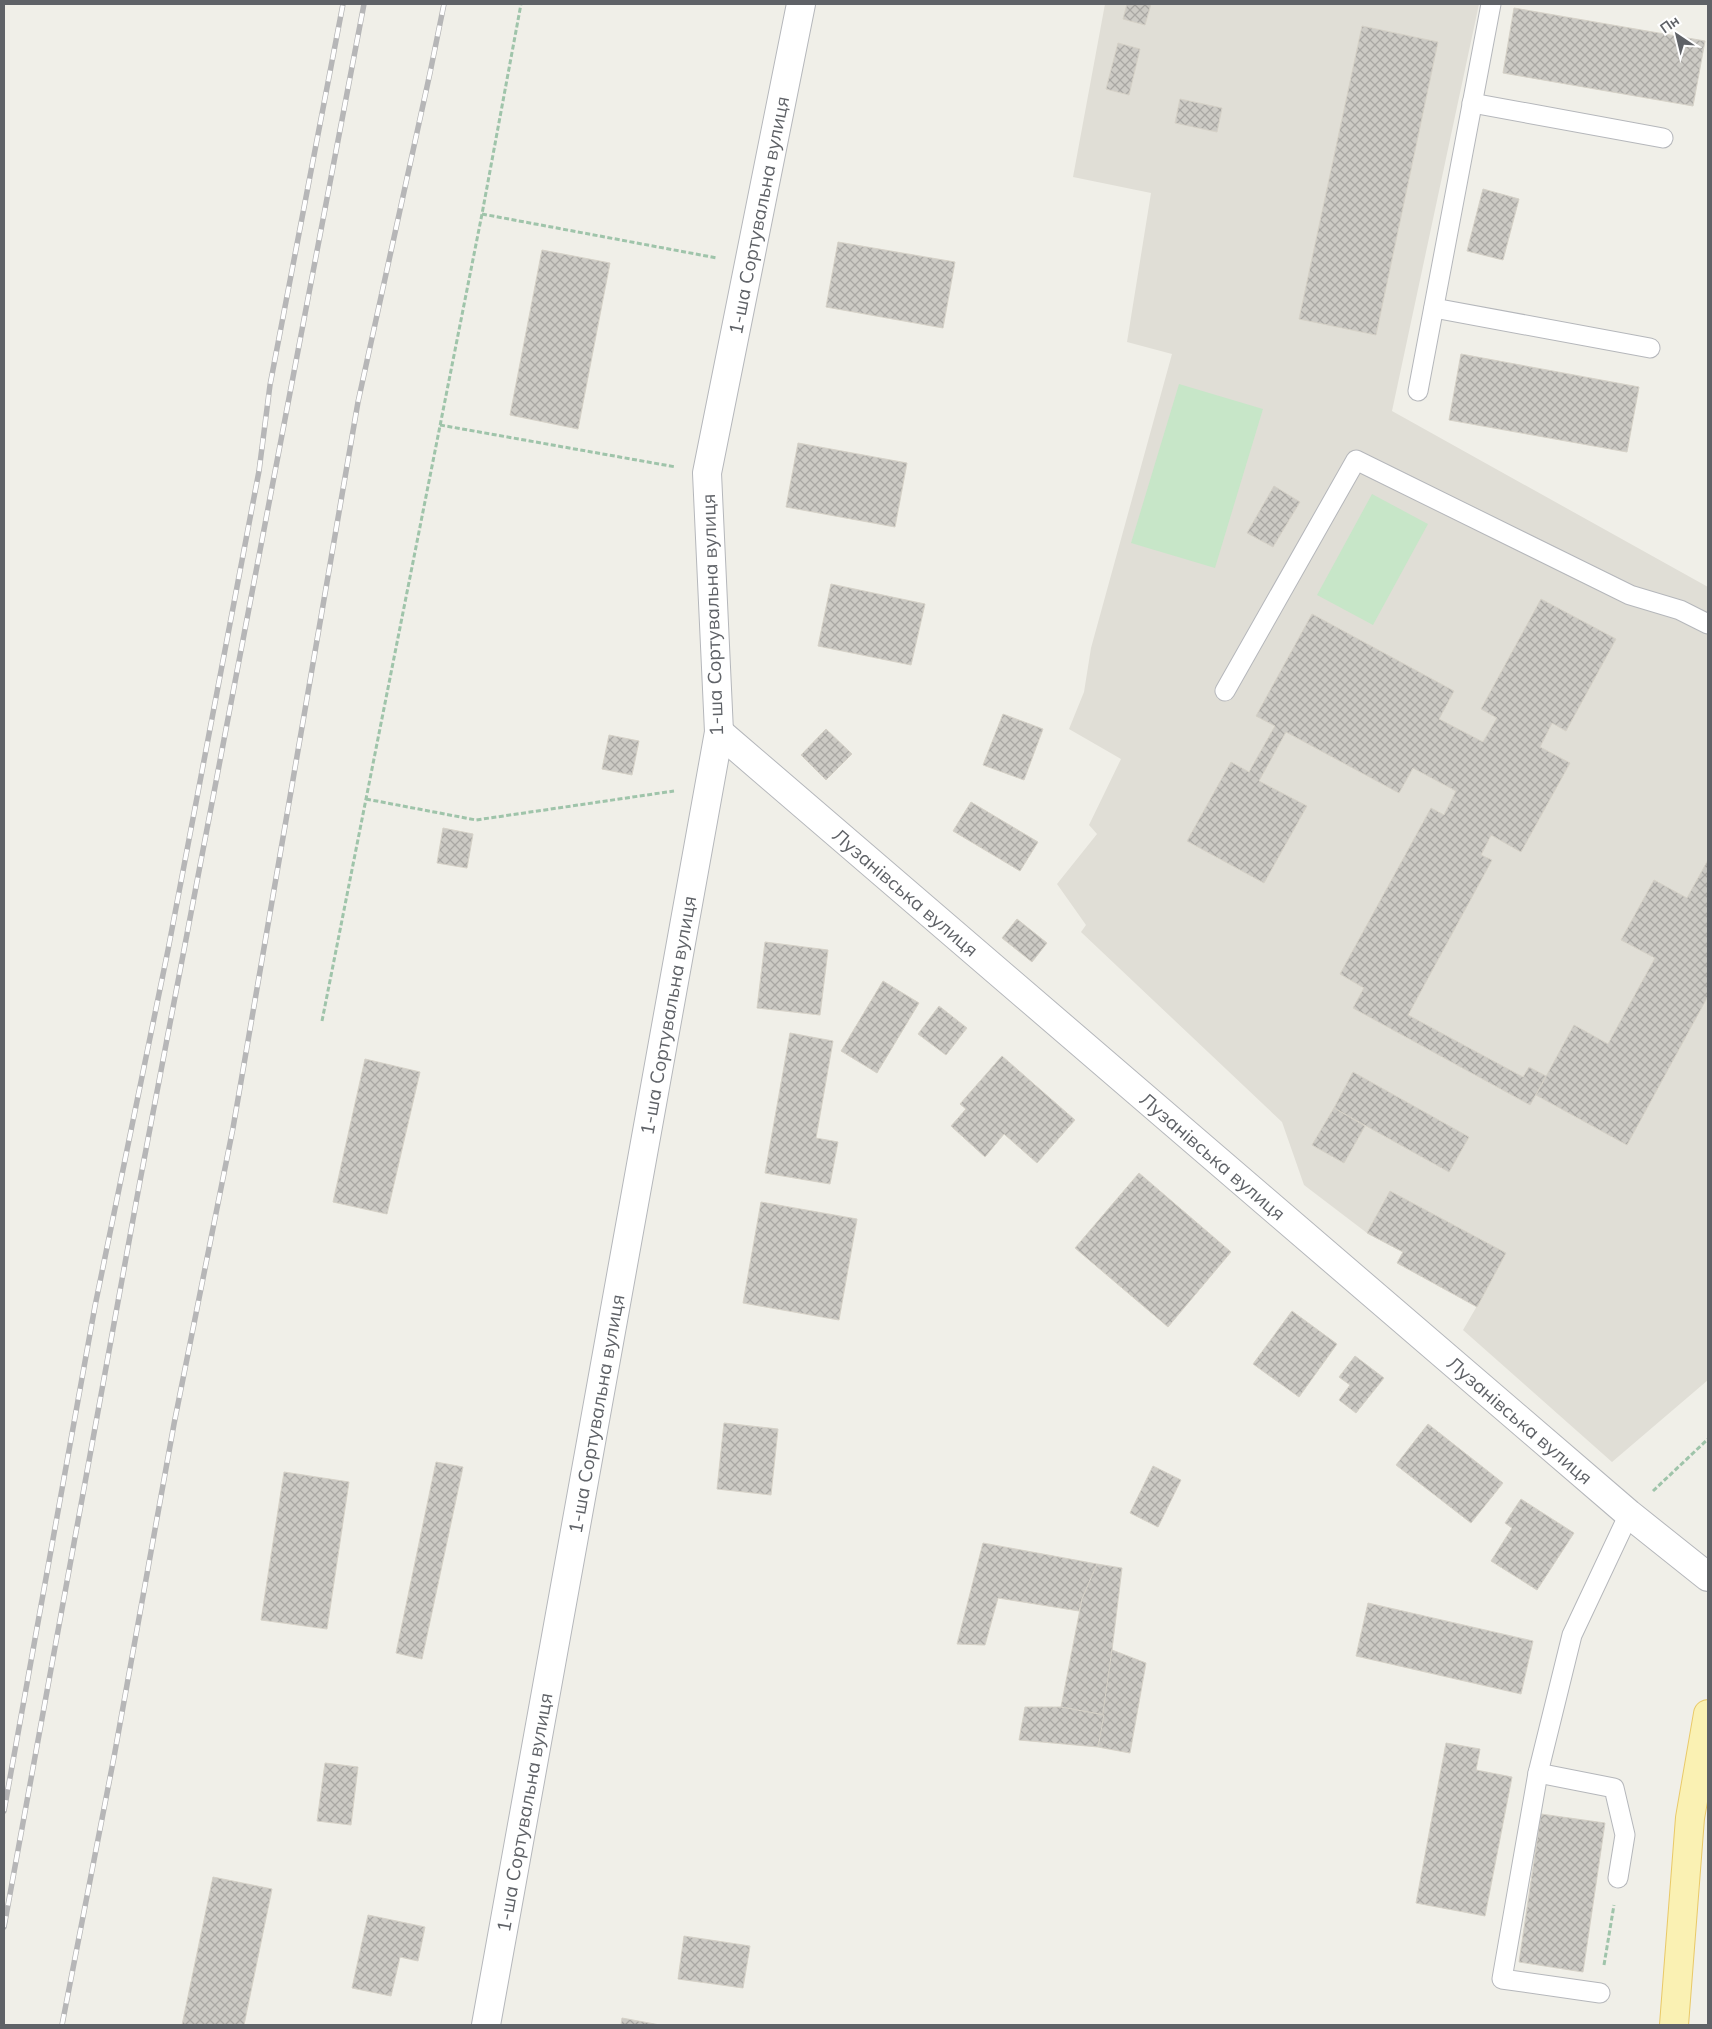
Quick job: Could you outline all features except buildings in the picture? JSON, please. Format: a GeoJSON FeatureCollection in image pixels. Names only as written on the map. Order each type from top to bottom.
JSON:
{"type":"FeatureCollection","features":[{"type":"Feature","properties":{"kind":"main road"},"geometry":{"type":"LineString","coordinates":[[1674,2025],[1690,1818],[1708,1714]]}},
{"type":"Feature","properties":{"kind":"street","name":"1-ша Сортувальна вулиця"},"geometry":{"type":"LineString","coordinates":[[486,2025],[719,732],[707,473],[801,4]]}},
{"type":"Feature","properties":{"kind":"street","name":"Лузанівська вулиця"},"geometry":{"type":"LineString","coordinates":[[719,732],[1628,1514],[1708,1578]]}},
{"type":"Feature","properties":{"kind":"lane"},"geometry":{"type":"LineString","coordinates":[[1418,391],[1491,4]]}},
{"type":"Feature","properties":{"kind":"lane"},"geometry":{"type":"LineString","coordinates":[[1472,103],[1663,138]]}},
{"type":"Feature","properties":{"kind":"lane"},"geometry":{"type":"LineString","coordinates":[[1434,308],[1650,348]]}},
{"type":"Feature","properties":{"kind":"lane"},"geometry":{"type":"LineString","coordinates":[[1225,691],[1356,460],[1630,595],[1680,610],[1708,624]]}},
{"type":"Feature","properties":{"kind":"lane"},"geometry":{"type":"LineString","coordinates":[[1600,1993],[1502,1979],[1538,1773],[1572,1635],[1628,1514]]}},
{"type":"Feature","properties":{"kind":"lane"},"geometry":{"type":"LineString","coordinates":[[1538,1773],[1614,1788],[1625,1835],[1618,1878]]}},
{"type":"Feature","properties":{"kind":"path"},"geometry":{"type":"LineString","coordinates":[[322,1021],[482,214],[521,4]]}},
{"type":"Feature","properties":{"kind":"path"},"geometry":{"type":"LineString","coordinates":[[482,214],[749,264]]}},
{"type":"Feature","properties":{"kind":"path"},"geometry":{"type":"LineString","coordinates":[[440,425],[707,473]]}},
{"type":"Feature","properties":{"kind":"path"},"geometry":{"type":"LineString","coordinates":[[366,799],[476,820],[710,786]]}},
{"type":"Feature","properties":{"kind":"path"},"geometry":{"type":"LineString","coordinates":[[1628,1514],[1708,1439]]}},
{"type":"Feature","properties":{"kind":"path"},"geometry":{"type":"LineString","coordinates":[[1600,1993],[1618,1878]]}},
{"type":"Feature","properties":{"kind":"shaded area"},"geometry":{"type":"Polygon","coordinates":[[[1105,4],[1479,4],[1392,411],[1708,587],[1708,1380],[1612,1462],[1463,1330],[1477,1306],[1397,1263],[1403,1252],[1367,1233],[1304,1185],[1282,1122],[1081,932],[1086,925],[1057,884],[1097,834],[1089,825],[1121,759],[1069,729],[1084,692],[1091,648],[1172,354],[1127,342],[1151,193],[1073,177],[1105,4]]]}},
{"type":"Feature","properties":{"kind":"green space"},"geometry":{"type":"Polygon","coordinates":[[[1179,384],[1263,409],[1215,568],[1131,543],[1179,384]]]}},
{"type":"Feature","properties":{"kind":"green space"},"geometry":{"type":"Polygon","coordinates":[[[1372,494],[1428,524],[1373,625],[1317,595],[1372,494]]]}},
{"type":"Feature","properties":{"kind":"railway"},"geometry":{"type":"LineString","coordinates":[[4,1811],[95,1306],[168,950],[259,471],[270,385],[343,4]]}},
{"type":"Feature","properties":{"kind":"railway"},"geometry":{"type":"LineString","coordinates":[[4,1927],[140,1181],[364,4]]}},
{"type":"Feature","properties":{"kind":"railway"},"geometry":{"type":"LineString","coordinates":[[62,2025],[114,1757],[174,1424],[233,1128],[358,402],[444,4]]}}]}
